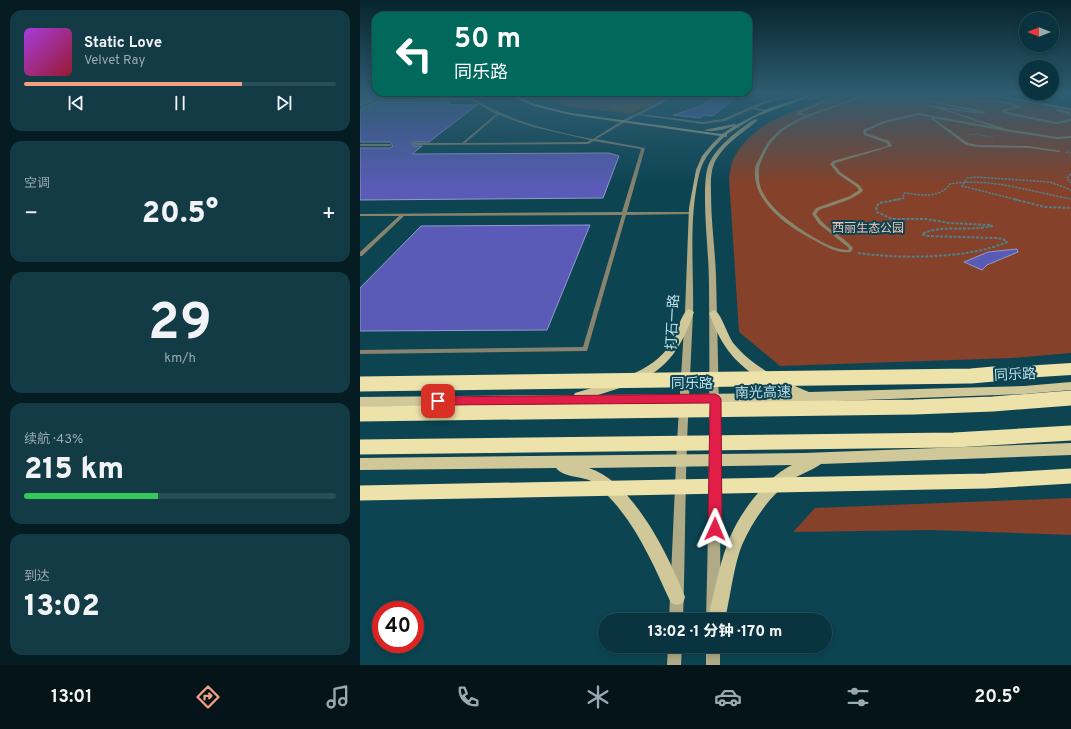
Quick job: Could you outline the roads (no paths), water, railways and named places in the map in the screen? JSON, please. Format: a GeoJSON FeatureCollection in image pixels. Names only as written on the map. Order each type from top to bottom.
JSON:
{"type":"FeatureCollection","features":[{"type":"Feature","properties":{"kind":"highway"},"geometry":{"type":"LineString","coordinates":[[360,384],[972,376],[1071,369]]}},
{"type":"Feature","properties":{"kind":"highway","name":"南光高速"},"geometry":{"type":"LineString","coordinates":[[360,414],[841,408],[988,404],[1071,398]]}},
{"type":"Feature","properties":{"kind":"highway"},"geometry":{"type":"LineString","coordinates":[[360,447],[954,440],[1071,433]]}},
{"type":"Feature","properties":{"kind":"highway"},"geometry":{"type":"LineString","coordinates":[[360,493],[978,481],[1071,476]]}},
{"type":"Feature","properties":{"kind":"main road"},"geometry":{"type":"LineString","coordinates":[[651,125],[730,135]]}},
{"type":"Feature","properties":{"kind":"main road"},"geometry":{"type":"LineString","coordinates":[[660,125],[704,130],[730,135]]}},
{"type":"Feature","properties":{"kind":"main road"},"geometry":{"type":"LineString","coordinates":[[704,130],[725,128],[733,125]]}},
{"type":"Feature","properties":{"kind":"main road","name":"打石一路"},"geometry":{"type":"LineString","coordinates":[[713,613],[715,399],[712,261],[708,219],[709,172],[718,153],[730,135],[740,125]]}},
{"type":"Feature","properties":{"kind":"main road","name":"打石一路"},"geometry":{"type":"LineString","coordinates":[[676,613],[692,213],[696,175],[710,144],[748,125]]}},
{"type":"Feature","properties":{"kind":"main road"},"geometry":{"type":"LineString","coordinates":[[691,131],[700,134],[710,144]]}},
{"type":"Feature","properties":{"kind":"main road"},"geometry":{"type":"LineString","coordinates":[[564,400],[612,387],[641,376],[650,370],[676,346],[681,337],[689,312]]}},
{"type":"Feature","properties":{"kind":"main road"},"geometry":{"type":"LineString","coordinates":[[714,313],[724,340],[742,359],[762,375],[809,397]]}},
{"type":"Feature","properties":{"kind":"main road","name":"同乐路"},"geometry":{"type":"LineString","coordinates":[[360,402],[809,397],[1017,390],[1071,386]]}},
{"type":"Feature","properties":{"kind":"main road"},"geometry":{"type":"LineString","coordinates":[[360,464],[682,461],[968,455],[1071,449]]}},
{"type":"Feature","properties":{"kind":"main road"},"geometry":{"type":"LineString","coordinates":[[718,613],[735,544],[753,511],[766,493],[786,476],[803,465],[830,457]]}},
{"type":"Feature","properties":{"kind":"main road"},"geometry":{"type":"LineString","coordinates":[[551,462],[597,477],[620,498],[636,518],[655,551],[677,597]]}},
{"type":"Feature","properties":{"kind":"main road"},"geometry":{"type":"LineString","coordinates":[[674,665],[675,653]]}},
{"type":"Feature","properties":{"kind":"main road"},"geometry":{"type":"LineString","coordinates":[[712,653],[713,665]]}},
{"type":"Feature","properties":{"kind":"lane"},"geometry":{"type":"LineString","coordinates":[[462,144],[484,125]]}},
{"type":"Feature","properties":{"kind":"lane"},"geometry":{"type":"LineString","coordinates":[[360,352],[584,349],[643,148],[592,140],[533,125]]}},
{"type":"Feature","properties":{"kind":"lane"},"geometry":{"type":"LineString","coordinates":[[415,144],[588,144],[617,125]]}},
{"type":"Feature","properties":{"kind":"lane"},"geometry":{"type":"LineString","coordinates":[[790,125],[780,130],[770,141],[757,161],[756,168],[758,185],[774,210],[796,229],[841,251],[850,251],[851,248],[846,242],[818,221],[814,214],[817,209],[851,197],[860,192],[861,190],[858,186],[835,169],[832,164],[834,162],[890,146],[888,142],[865,134],[864,132],[878,125]]}},
{"type":"Feature","properties":{"kind":"lane"},"geometry":{"type":"LineString","coordinates":[[942,125],[968,144],[978,146],[1029,147],[1059,151]]}},
{"type":"Feature","properties":{"kind":"lane"},"geometry":{"type":"LineString","coordinates":[[977,125],[1058,138],[1071,136]]}},
{"type":"Feature","properties":{"kind":"lane"},"geometry":{"type":"LineString","coordinates":[[991,125],[1005,130]]}},
{"type":"Feature","properties":{"kind":"lane"},"geometry":{"type":"LineString","coordinates":[[360,145],[390,145]]}},
{"type":"Feature","properties":{"kind":"lane"},"geometry":{"type":"LineString","coordinates":[[360,215],[692,213]]}},
{"type":"Feature","properties":{"kind":"lane"},"geometry":{"type":"LineString","coordinates":[[360,255],[403,215]]}},
{"type":"Feature","properties":{"kind":"park label","name":"西丽生态公园"},"geometry":{"type":"Point","coordinates":[868,228]}}]}
